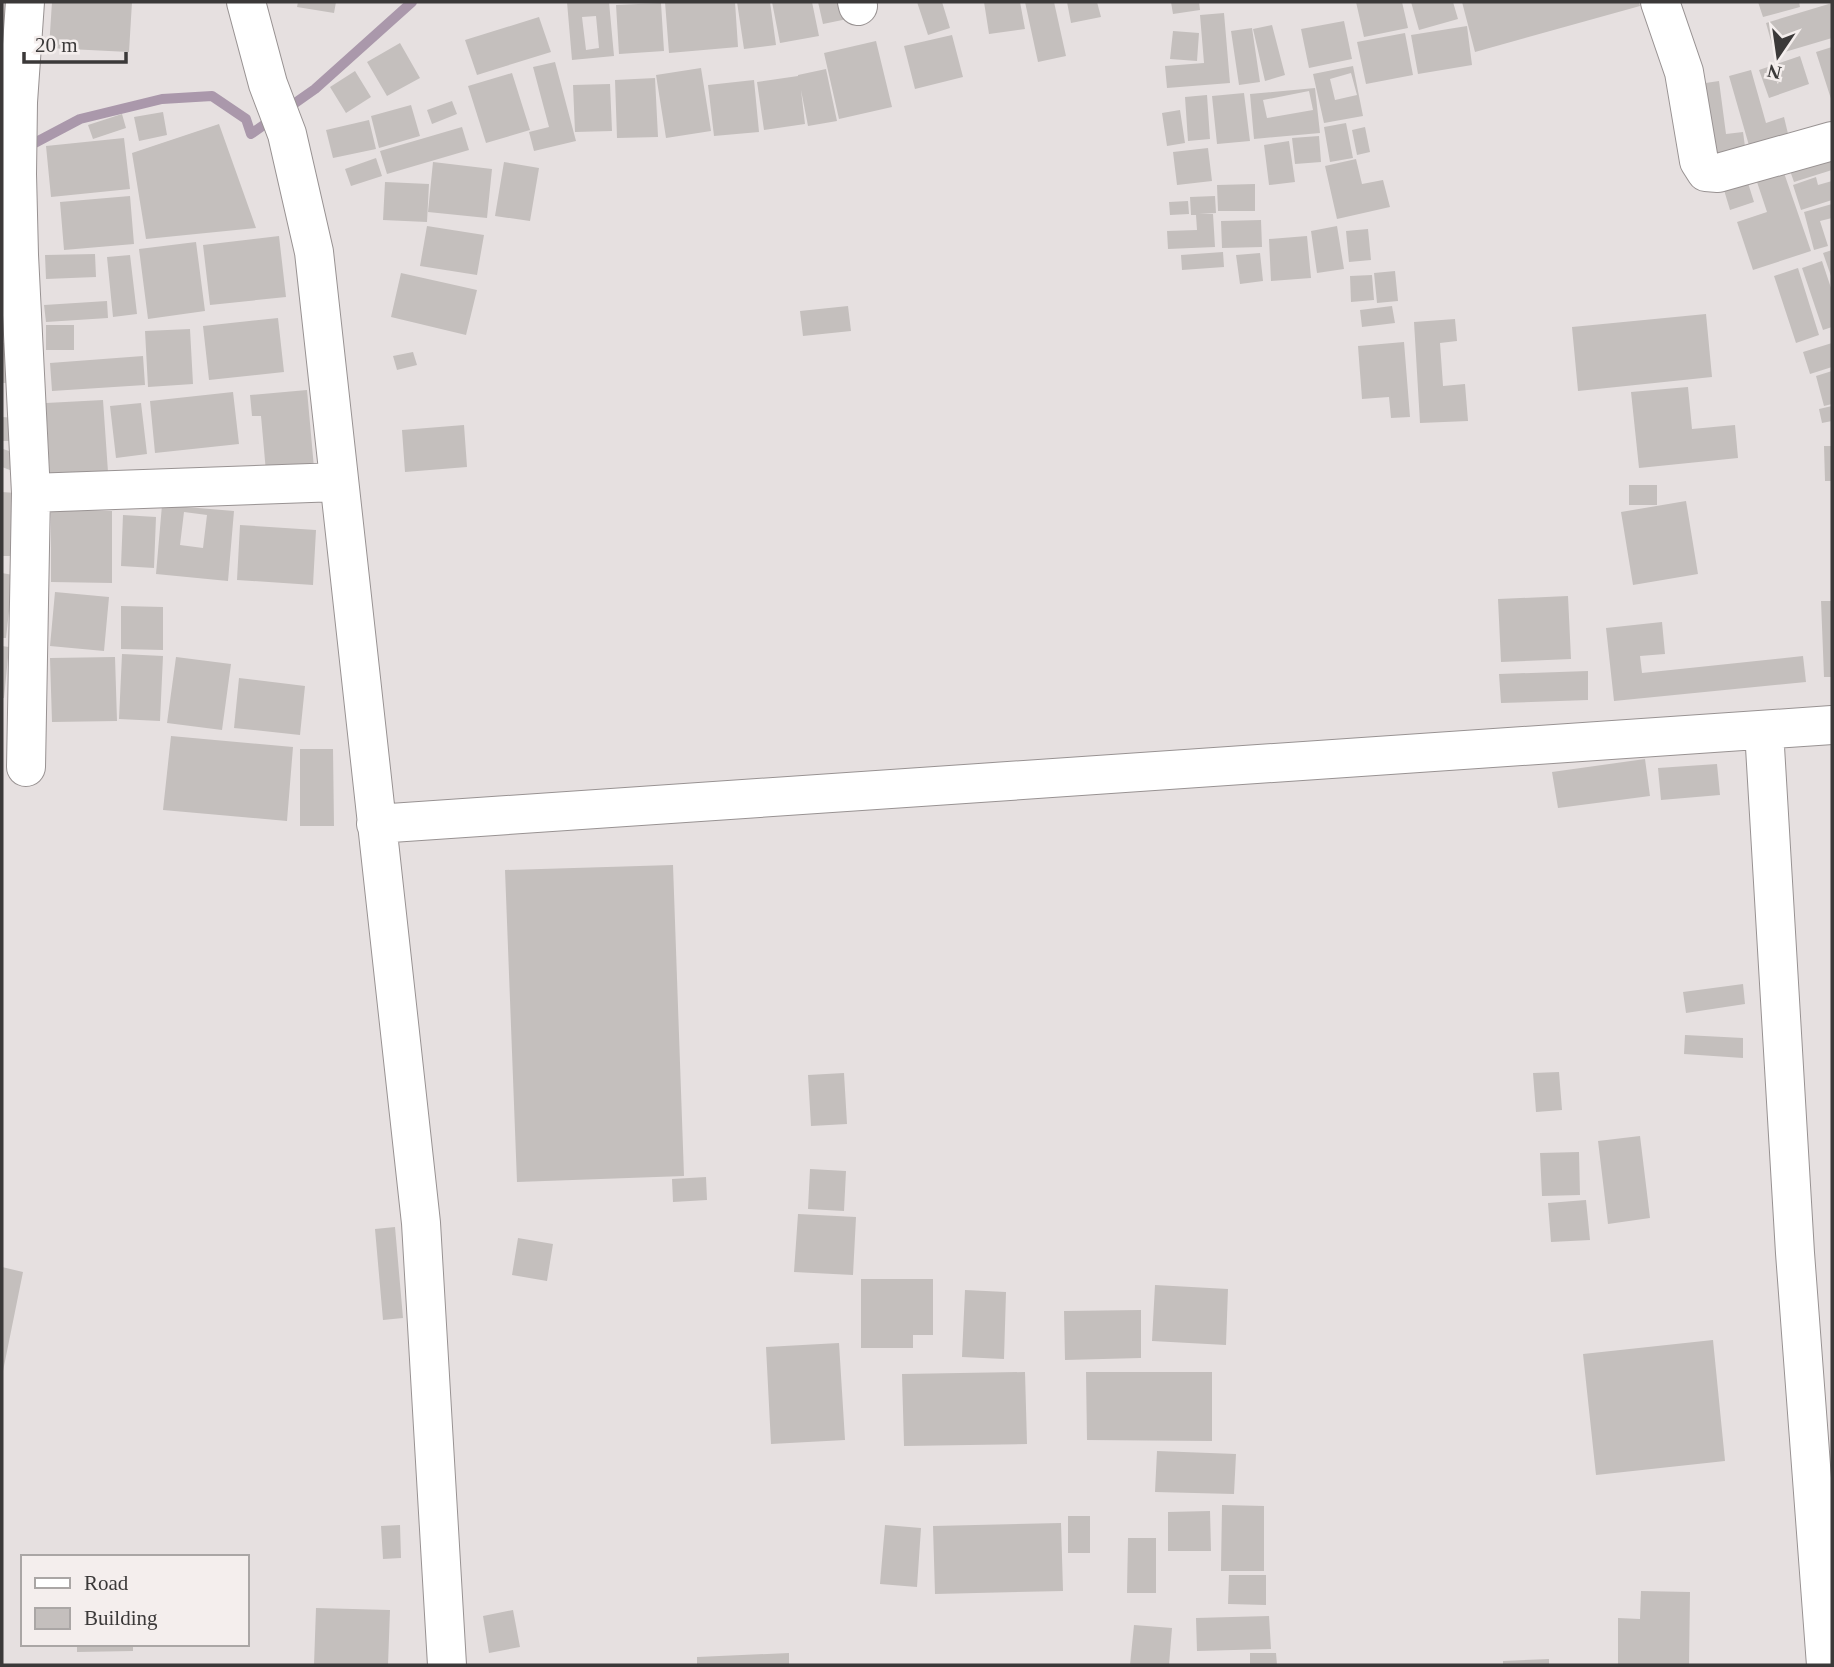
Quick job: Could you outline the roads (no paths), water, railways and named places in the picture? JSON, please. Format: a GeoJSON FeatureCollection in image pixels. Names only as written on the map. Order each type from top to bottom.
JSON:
{"type":"FeatureCollection","features":[{"type":"Feature","properties":{"kind":"street"},"geometry":{"type":"LineString","coordinates":[[25,2],[10,255],[31,493],[26,767]]}},
{"type":"Feature","properties":{"kind":"street"},"geometry":{"type":"LineString","coordinates":[[246,2],[268,84],[287,134],[314,253],[421,1223],[447,1665]]}},
{"type":"Feature","properties":{"kind":"street"},"geometry":{"type":"LineString","coordinates":[[1660,2],[1684,72],[1699,161],[1706,172],[1718,173],[1832,141]]}},
{"type":"Feature","properties":{"kind":"street"},"geometry":{"type":"LineString","coordinates":[[31,493],[339,482]]}},
{"type":"Feature","properties":{"kind":"street"},"geometry":{"type":"LineString","coordinates":[[376,824],[1832,725]]}},
{"type":"Feature","properties":{"kind":"street"},"geometry":{"type":"LineString","coordinates":[[1764,730],[1795,1253],[1826,1665]]}},
{"type":"Feature","properties":{"kind":"waterway"},"geometry":{"type":"LineString","coordinates":[[27,147],[80,119],[162,99],[212,96],[246,119],[251,134],[315,89],[412,2]]}}]}
